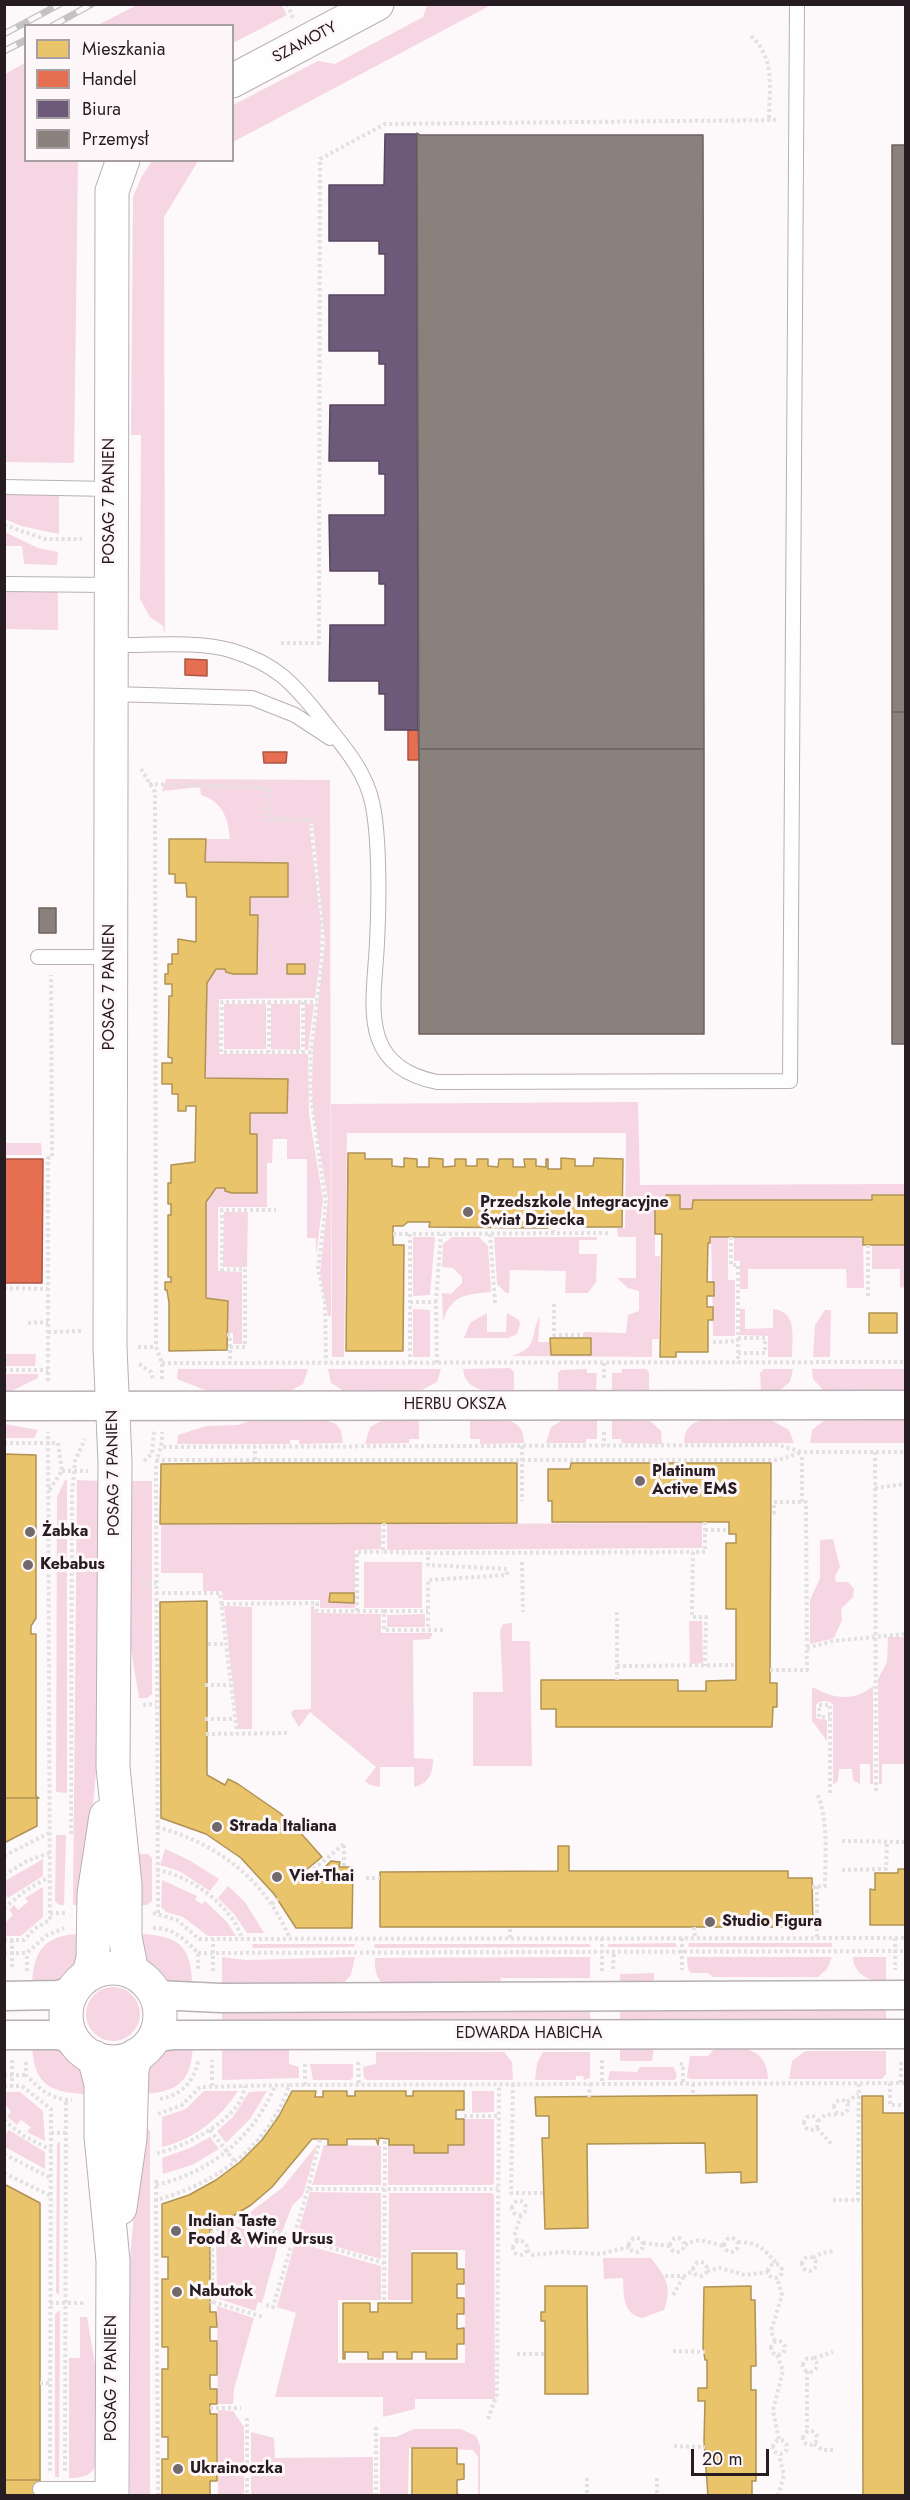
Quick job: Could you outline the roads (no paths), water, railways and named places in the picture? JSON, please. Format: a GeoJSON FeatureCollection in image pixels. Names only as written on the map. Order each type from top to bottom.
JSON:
{"type":"FeatureCollection","features":[{"type":"Feature","properties":{"kind":"street","name":"SZAMOTY"},"geometry":{"type":"LineString","coordinates":[[234,80],[377,4]]}},
{"type":"Feature","properties":{"kind":"street","name":"POSAG 7 PANIEN"},"geometry":{"type":"LineString","coordinates":[[122,162],[112,191],[110,1347],[115,1471],[113,1767],[125,1885],[125,1937],[132,1972]]}},
{"type":"Feature","properties":{"kind":"street","name":"HERBU OKSZA"},"geometry":{"type":"LineString","coordinates":[[4,1406],[906,1405]]}},
{"type":"Feature","properties":{"kind":"street","name":"POSAG 7 PANIEN"},"geometry":{"type":"LineString","coordinates":[[81,1983],[93,1958],[94,1894],[113,1767]]}},
{"type":"Feature","properties":{"kind":"street"},"geometry":{"type":"LineString","coordinates":[[4,2035],[56,2035],[113,2061],[145,2046],[159,2019],[156,1995],[144,1980],[132,1972],[108,1968],[57,1995],[8,1984]]}},
{"type":"Feature","properties":{"kind":"street"},"geometry":{"type":"LineString","coordinates":[[81,1983],[66,2015],[83,2048]]}},
{"type":"Feature","properties":{"kind":"street"},"geometry":{"type":"LineString","coordinates":[[156,1995],[232,1998],[900,1988]]}},
{"type":"Feature","properties":{"kind":"street","name":"EDWARDA HABICHA"},"geometry":{"type":"LineString","coordinates":[[145,2046],[175,2035],[903,2046]]}},
{"type":"Feature","properties":{"kind":"street","name":"POSAG 7 PANIEN"},"geometry":{"type":"LineString","coordinates":[[113,2261],[130,2138],[131,2085],[145,2046]]}},
{"type":"Feature","properties":{"kind":"street","name":"POSAG 7 PANIEN"},"geometry":{"type":"LineString","coordinates":[[83,2048],[101,2084],[101,2136],[113,2261],[112,2492]]}},
{"type":"Feature","properties":{"kind":"lane"},"geometry":{"type":"LineString","coordinates":[[110,645],[213,646],[231,650],[273,667],[301,693],[344,747],[366,782],[375,823],[377,942],[373,1022],[382,1045],[404,1070],[437,1082],[790,1081],[797,4]]}},
{"type":"Feature","properties":{"kind":"lane"},"geometry":{"type":"LineString","coordinates":[[4,487],[110,489]]}},
{"type":"Feature","properties":{"kind":"lane"},"geometry":{"type":"LineString","coordinates":[[4,584],[110,585]]}},
{"type":"Feature","properties":{"kind":"lane"},"geometry":{"type":"LineString","coordinates":[[110,694],[252,698],[295,715],[344,747]]}},
{"type":"Feature","properties":{"kind":"lane"},"geometry":{"type":"LineString","coordinates":[[45,957],[111,957]]}},
{"type":"Feature","properties":{"kind":"lane"},"geometry":{"type":"LineString","coordinates":[[45,2489],[112,2492]]}},
{"type":"Feature","properties":{"kind":"railway"},"geometry":{"type":"LineString","coordinates":[[4,34],[60,4]]}},
{"type":"Feature","properties":{"kind":"railway"},"geometry":{"type":"LineString","coordinates":[[56,24],[92,4]]}},
{"type":"Feature","properties":{"kind":"railway"},"geometry":{"type":"LineString","coordinates":[[4,51],[24,41]]}},
{"type":"Feature","properties":{"kind":"place","name":"Przedszkole Integracyjne Świat Dziecka"},"geometry":{"type":"Point","coordinates":[468,1212]}},
{"type":"Feature","properties":{"kind":"place","name":"Platinum Active EMS"},"geometry":{"type":"Point","coordinates":[640,1481]}},
{"type":"Feature","properties":{"kind":"place","name":"Żabka"},"geometry":{"type":"Point","coordinates":[30,1532]}},
{"type":"Feature","properties":{"kind":"place","name":"Kebabus"},"geometry":{"type":"Point","coordinates":[28,1565]}},
{"type":"Feature","properties":{"kind":"place","name":"Strada Italiana"},"geometry":{"type":"Point","coordinates":[217,1827]}},
{"type":"Feature","properties":{"kind":"place","name":"Viet-Thai"},"geometry":{"type":"Point","coordinates":[277,1877]}},
{"type":"Feature","properties":{"kind":"place","name":"Studio Figura"},"geometry":{"type":"Point","coordinates":[710,1922]}},
{"type":"Feature","properties":{"kind":"place","name":"Indian Taste Food & Wine Ursus"},"geometry":{"type":"Point","coordinates":[176,2231]}},
{"type":"Feature","properties":{"kind":"place","name":"Nabutok"},"geometry":{"type":"Point","coordinates":[177,2292]}},
{"type":"Feature","properties":{"kind":"place","name":"Ukrainoczka"},"geometry":{"type":"Point","coordinates":[178,2469]}}]}
